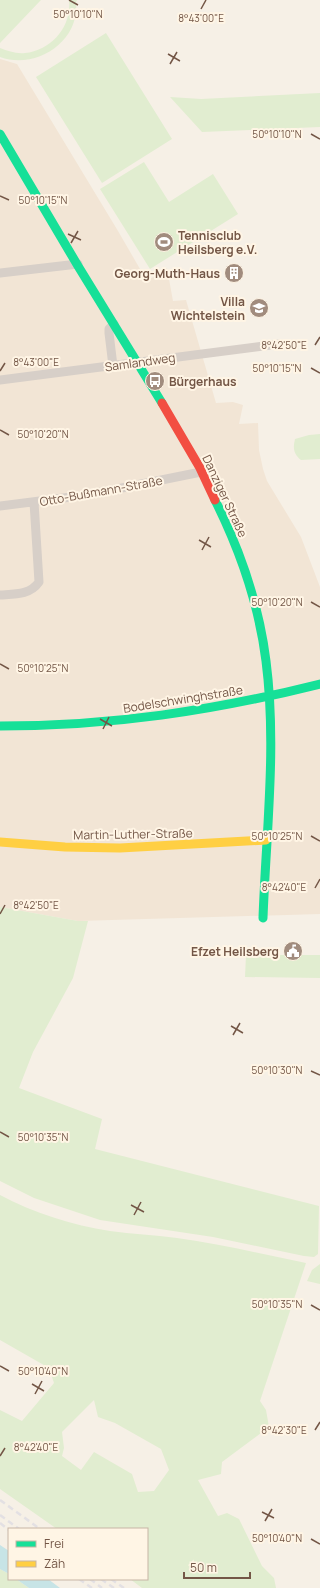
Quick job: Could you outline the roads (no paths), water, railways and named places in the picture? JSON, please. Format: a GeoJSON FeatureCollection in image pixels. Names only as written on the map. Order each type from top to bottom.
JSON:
{"type":"FeatureCollection","features":[{"type":"Feature","properties":{"kind":"street","name":"Danziger Straße"},"geometry":{"type":"LineString","coordinates":[[0,134],[202,472],[225,521],[252,592],[263,639],[270,696],[270,756],[263,918]]}},
{"type":"Feature","properties":{"kind":"street"},"geometry":{"type":"LineString","coordinates":[[0,273],[78,264]]}},
{"type":"Feature","properties":{"kind":"street"},"geometry":{"type":"LineString","coordinates":[[112,366],[109,329],[114,324]]}},
{"type":"Feature","properties":{"kind":"street","name":"Samlandweg"},"geometry":{"type":"LineString","coordinates":[[0,380],[279,344]]}},
{"type":"Feature","properties":{"kind":"street","name":"Otto-Bußmann-Straße"},"geometry":{"type":"LineString","coordinates":[[0,506],[126,488],[202,472]]}},
{"type":"Feature","properties":{"kind":"street"},"geometry":{"type":"LineString","coordinates":[[0,595],[25,593],[31,591],[39,582],[34,502]]}},
{"type":"Feature","properties":{"kind":"street","name":"Bodelschwinghstraße"},"geometry":{"type":"LineString","coordinates":[[0,726],[66,725],[120,721],[175,714],[252,700],[320,684]]}},
{"type":"Feature","properties":{"kind":"street","name":"Martin-Luther-Straße"},"geometry":{"type":"LineString","coordinates":[[0,842],[65,847],[112,848],[266,840]]}},
{"type":"Feature","properties":{"kind":"water"},"geometry":{"type":"Polygon","coordinates":[[[0,1545],[8,1550],[8,1573],[0,1569],[0,1545]]]}},
{"type":"Feature","properties":{"kind":"water"},"geometry":{"type":"Polygon","coordinates":[[[17,1580],[49,1580],[60,1588],[29,1588],[17,1580]]]}},
{"type":"Feature","properties":{"kind":"railway"},"geometry":{"type":"LineString","coordinates":[[0,1500],[39,1528]]}},
{"type":"Feature","properties":{"kind":"railway"},"geometry":{"type":"LineString","coordinates":[[0,1515],[18,1528]]}},
{"type":"Feature","properties":{"kind":"railway"},"geometry":{"type":"LineString","coordinates":[[0,1523],[8,1529]]}},
{"type":"Feature","properties":{"kind":"railway"},"geometry":{"type":"LineString","coordinates":[[80,1580],[92,1588]]}},
{"type":"Feature","properties":{"kind":"railway"},"geometry":{"type":"LineString","coordinates":[[91,1580],[102,1588]]}},
{"type":"Feature","properties":{"kind":"railway"},"geometry":{"type":"LineString","coordinates":[[102,1580],[114,1588]]}},
{"type":"Feature","properties":{"kind":"railway"},"geometry":{"type":"LineString","coordinates":[[112,1580],[124,1588]]}},
{"type":"Feature","properties":{"kind":"place","name":"Tennisclub Heilsberg e.V."},"geometry":{"type":"Point","coordinates":[164,242]}},
{"type":"Feature","properties":{"kind":"place","name":"Georg-Muth-Haus"},"geometry":{"type":"Point","coordinates":[234,273]}},
{"type":"Feature","properties":{"kind":"place","name":"Villa Wichtelstein"},"geometry":{"type":"Point","coordinates":[259,308]}},
{"type":"Feature","properties":{"kind":"place","name":"Bürgerhaus"},"geometry":{"type":"Point","coordinates":[155,381]}},
{"type":"Feature","properties":{"kind":"place","name":"Efzet Heilsberg"},"geometry":{"type":"Point","coordinates":[293,951]}}]}
